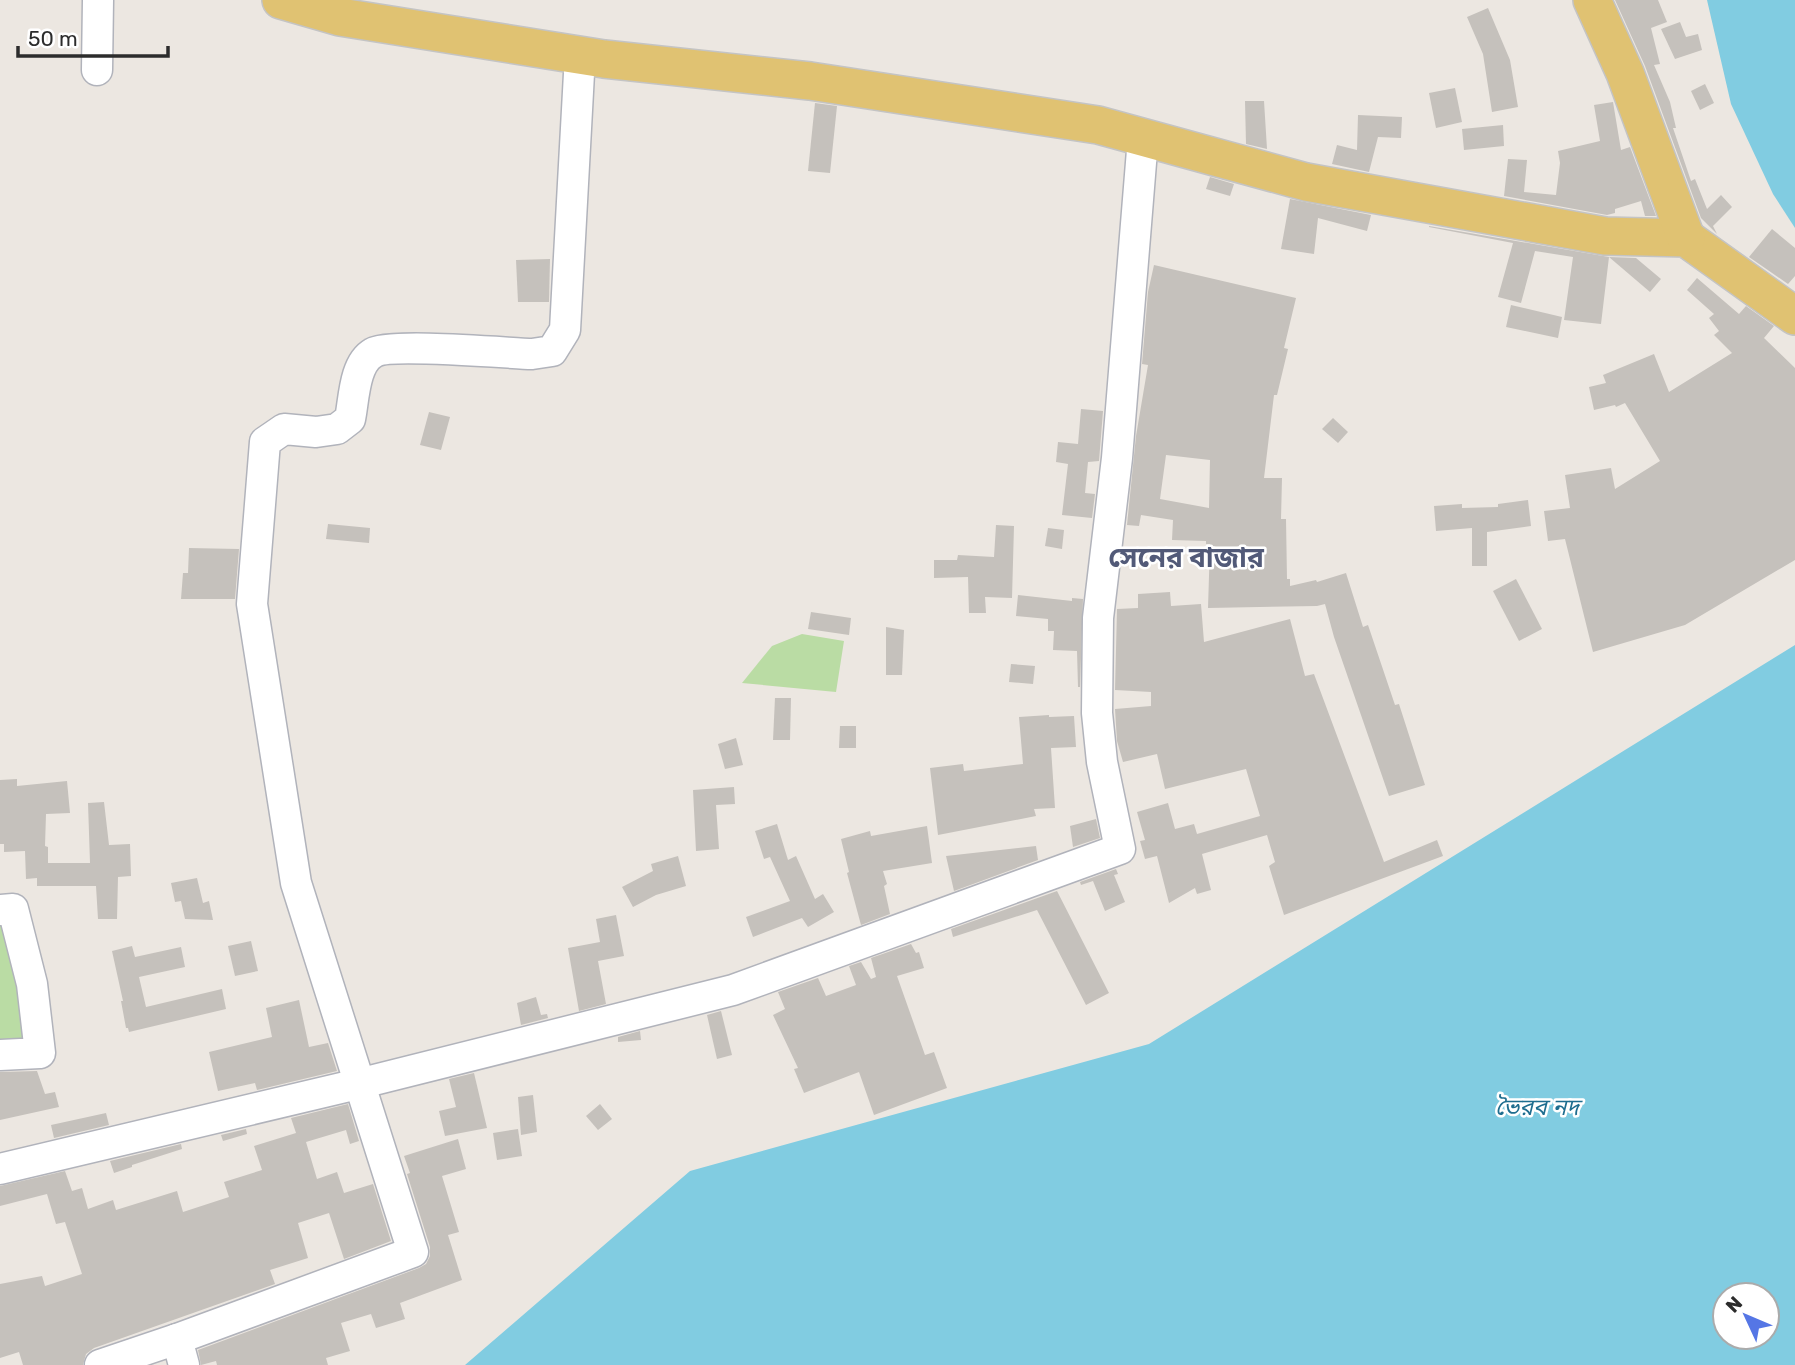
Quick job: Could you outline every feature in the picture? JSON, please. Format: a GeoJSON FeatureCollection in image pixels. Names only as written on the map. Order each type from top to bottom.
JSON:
{"type":"FeatureCollection","features":[{"type":"Feature","properties":{"kind":"main road"},"geometry":{"type":"LineString","coordinates":[[281,0],[340,16],[580,55],[810,81],[1098,125],[1306,183],[1605,236],[1686,238]]}},
{"type":"Feature","properties":{"kind":"main road"},"geometry":{"type":"LineString","coordinates":[[1592,0],[1625,73],[1686,238],[1795,316]]}},
{"type":"Feature","properties":{"kind":"street"},"geometry":{"type":"LineString","coordinates":[[97,70],[98,0]]}},
{"type":"Feature","properties":{"kind":"street"},"geometry":{"type":"LineString","coordinates":[[100,1365],[180,1352],[413,1252],[296,883],[252,604],[265,442],[284,429],[316,432],[337,429],[350,419],[361,366],[373,352],[397,348],[531,354],[552,351],[565,330],[580,55]]}},
{"type":"Feature","properties":{"kind":"street"},"geometry":{"type":"LineString","coordinates":[[0,1169],[733,990],[1120,849],[1102,762],[1097,713],[1098,618],[1117,458],[1143,138]]}},
{"type":"Feature","properties":{"kind":"street"},"geometry":{"type":"LineString","coordinates":[[0,910],[13,909],[32,984],[40,1053],[0,1055]]}},
{"type":"Feature","properties":{"kind":"green space"},"geometry":{"type":"Polygon","coordinates":[[[802,634],[844,641],[836,692],[742,683],[772,646],[802,634]]]}},
{"type":"Feature","properties":{"kind":"green space"},"geometry":{"type":"Polygon","coordinates":[[[0,911],[37,1052],[0,1053],[0,911]]]}},
{"type":"Feature","properties":{"kind":"water"},"geometry":{"type":"Polygon","coordinates":[[[1707,0],[1795,0],[1795,228],[1773,194],[1731,104],[1707,0]]]}},
{"type":"Feature","properties":{"kind":"water","name":"ভৈরব নদ"},"geometry":{"type":"Polygon","coordinates":[[[1795,645],[1795,1365],[465,1365],[690,1171],[1149,1044],[1795,645]]]}},
{"type":"Feature","properties":{"kind":"building"},"geometry":{"type":"Polygon","coordinates":[[[1615,0],[1658,0],[1667,22],[1651,28],[1660,64],[1654,65],[1670,102],[1676,128],[1673,128],[1691,181],[1695,179],[1707,209],[1721,195],[1732,207],[1713,226],[1717,234],[1701,218],[1645,66],[1615,0]]]}},
{"type":"Feature","properties":{"kind":"building"},"geometry":{"type":"Polygon","coordinates":[[[1488,8],[1510,60],[1518,107],[1492,112],[1483,54],[1467,17],[1488,8]]]}},
{"type":"Feature","properties":{"kind":"building"},"geometry":{"type":"Polygon","coordinates":[[[1680,22],[1686,37],[1698,34],[1702,50],[1675,59],[1661,29],[1680,22]]]}},
{"type":"Feature","properties":{"kind":"building"},"geometry":{"type":"Polygon","coordinates":[[[1705,84],[1714,103],[1700,110],[1691,91],[1705,84]]]}},
{"type":"Feature","properties":{"kind":"building"},"geometry":{"type":"Polygon","coordinates":[[[1455,88],[1462,122],[1436,128],[1429,93],[1455,88]]]}},
{"type":"Feature","properties":{"kind":"building"},"geometry":{"type":"Polygon","coordinates":[[[1245,101],[1264,101],[1267,149],[1246,144],[1245,101]]]}},
{"type":"Feature","properties":{"kind":"building"},"geometry":{"type":"Polygon","coordinates":[[[1613,102],[1621,150],[1630,147],[1656,216],[1645,216],[1641,201],[1615,209],[1615,213],[1607,215],[1504,196],[1508,159],[1527,160],[1524,192],[1556,195],[1560,163],[1558,151],[1600,141],[1594,105],[1613,102]]]}},
{"type":"Feature","properties":{"kind":"building"},"geometry":{"type":"Polygon","coordinates":[[[815,103],[837,106],[830,173],[808,171],[815,103]]]}},
{"type":"Feature","properties":{"kind":"building"},"geometry":{"type":"Polygon","coordinates":[[[1358,115],[1402,117],[1401,138],[1378,137],[1369,172],[1332,164],[1337,145],[1357,150],[1358,115]]]}},
{"type":"Feature","properties":{"kind":"building"},"geometry":{"type":"Polygon","coordinates":[[[1503,125],[1504,146],[1464,150],[1462,129],[1503,125]]]}},
{"type":"Feature","properties":{"kind":"building"},"geometry":{"type":"Polygon","coordinates":[[[1210,177],[1234,184],[1230,196],[1206,189],[1210,177]]]}},
{"type":"Feature","properties":{"kind":"building"},"geometry":{"type":"Polygon","coordinates":[[[1290,199],[1371,215],[1367,231],[1318,218],[1314,254],[1281,249],[1290,199]]]}},
{"type":"Feature","properties":{"kind":"building"},"geometry":{"type":"Polygon","coordinates":[[[1429,226],[1609,257],[1601,324],[1564,320],[1573,257],[1535,251],[1521,303],[1498,297],[1513,243],[1429,226]]]}},
{"type":"Feature","properties":{"kind":"building"},"geometry":{"type":"Polygon","coordinates":[[[1772,229],[1795,248],[1795,276],[1788,284],[1749,257],[1772,229]]]}},
{"type":"Feature","properties":{"kind":"building"},"geometry":{"type":"Polygon","coordinates":[[[1609,257],[1636,258],[1661,279],[1650,292],[1609,257]]]}},
{"type":"Feature","properties":{"kind":"building"},"geometry":{"type":"Polygon","coordinates":[[[550,259],[549,302],[518,302],[516,260],[550,259]]]}},
{"type":"Feature","properties":{"kind":"building"},"geometry":{"type":"Polygon","coordinates":[[[1154,265],[1296,298],[1284,348],[1288,349],[1277,395],[1274,395],[1264,478],[1282,478],[1281,519],[1286,519],[1287,579],[1290,579],[1290,586],[1316,580],[1317,582],[1346,573],[1363,627],[1368,625],[1395,705],[1399,704],[1425,785],[1389,796],[1325,604],[1208,608],[1210,544],[1206,544],[1206,541],[1172,540],[1173,520],[1141,515],[1139,526],[1127,525],[1136,436],[1148,365],[1142,364],[1148,292],[1154,265]],[[1166,455],[1160,499],[1209,508],[1210,460],[1166,455]]]}},
{"type":"Feature","properties":{"kind":"building"},"geometry":{"type":"Polygon","coordinates":[[[1697,278],[1739,314],[1746,306],[1774,326],[1764,338],[1795,368],[1795,560],[1685,625],[1593,652],[1565,539],[1548,541],[1544,511],[1570,508],[1565,475],[1611,468],[1615,489],[1660,461],[1625,403],[1594,410],[1589,387],[1606,383],[1603,375],[1654,354],[1669,392],[1732,353],[1714,335],[1719,331],[1709,318],[1714,314],[1687,290],[1697,278]]]}},
{"type":"Feature","properties":{"kind":"building"},"geometry":{"type":"Polygon","coordinates":[[[1511,305],[1562,317],[1558,338],[1506,327],[1511,305]]]}},
{"type":"Feature","properties":{"kind":"building"},"geometry":{"type":"Polygon","coordinates":[[[1081,409],[1103,411],[1099,461],[1088,462],[1085,493],[1095,494],[1092,518],[1062,515],[1068,464],[1056,462],[1058,442],[1078,444],[1081,409]]]}},
{"type":"Feature","properties":{"kind":"building"},"geometry":{"type":"Polygon","coordinates":[[[429,412],[450,417],[441,450],[420,445],[429,412]]]}},
{"type":"Feature","properties":{"kind":"building"},"geometry":{"type":"Polygon","coordinates":[[[1333,418],[1348,432],[1338,443],[1322,429],[1333,418]]]}},
{"type":"Feature","properties":{"kind":"building"},"geometry":{"type":"Polygon","coordinates":[[[1528,500],[1531,526],[1487,532],[1487,566],[1472,566],[1472,528],[1436,531],[1434,506],[1462,504],[1462,508],[1498,507],[1498,504],[1528,500]]]}},
{"type":"Feature","properties":{"kind":"building"},"geometry":{"type":"Polygon","coordinates":[[[328,524],[370,528],[369,543],[326,539],[328,524]]]}},
{"type":"Feature","properties":{"kind":"building"},"geometry":{"type":"Polygon","coordinates":[[[996,525],[1014,526],[1012,598],[985,597],[986,613],[969,613],[968,577],[934,578],[934,560],[957,560],[958,555],[994,557],[996,525]]]}},
{"type":"Feature","properties":{"kind":"building"},"geometry":{"type":"Polygon","coordinates":[[[1048,528],[1064,530],[1062,549],[1045,546],[1048,528]]]}},
{"type":"Feature","properties":{"kind":"building"},"geometry":{"type":"Polygon","coordinates":[[[189,548],[239,549],[235,599],[181,599],[183,573],[188,573],[189,548]]]}},
{"type":"Feature","properties":{"kind":"building"},"geometry":{"type":"Polygon","coordinates":[[[1516,579],[1542,629],[1519,641],[1493,591],[1516,579]]]}},
{"type":"Feature","properties":{"kind":"building"},"geometry":{"type":"Polygon","coordinates":[[[1170,592],[1171,606],[1201,604],[1204,642],[1290,619],[1305,676],[1314,674],[1384,862],[1437,840],[1443,856],[1284,915],[1269,866],[1275,862],[1267,835],[1202,854],[1211,890],[1197,894],[1195,888],[1169,903],[1157,856],[1145,859],[1140,841],[1145,840],[1137,812],[1168,803],[1175,829],[1194,824],[1197,834],[1260,816],[1246,769],[1165,789],[1157,754],[1123,762],[1117,741],[1115,709],[1151,706],[1151,692],[1115,690],[1117,609],[1138,608],[1138,594],[1170,592]]]}},
{"type":"Feature","properties":{"kind":"building"},"geometry":{"type":"Polygon","coordinates":[[[1018,595],[1072,601],[1072,598],[1083,599],[1080,687],[1077,651],[1053,650],[1054,631],[1048,631],[1048,619],[1016,616],[1018,595]]]}},
{"type":"Feature","properties":{"kind":"building"},"geometry":{"type":"Polygon","coordinates":[[[811,612],[851,618],[849,635],[808,629],[811,612]]]}},
{"type":"Feature","properties":{"kind":"building"},"geometry":{"type":"Polygon","coordinates":[[[886,627],[904,630],[902,675],[886,675],[886,627]]]}},
{"type":"Feature","properties":{"kind":"building"},"geometry":{"type":"Polygon","coordinates":[[[1011,664],[1035,666],[1033,684],[1009,682],[1011,664]]]}},
{"type":"Feature","properties":{"kind":"building"},"geometry":{"type":"Polygon","coordinates":[[[775,698],[791,698],[790,740],[773,740],[775,698]]]}},
{"type":"Feature","properties":{"kind":"building"},"geometry":{"type":"Polygon","coordinates":[[[1074,716],[1076,747],[1051,748],[1055,808],[1034,809],[1036,816],[938,835],[930,768],[963,764],[964,771],[1023,764],[1019,717],[1074,716]]]}},
{"type":"Feature","properties":{"kind":"building"},"geometry":{"type":"Polygon","coordinates":[[[840,726],[856,726],[856,748],[839,748],[840,726]]]}},
{"type":"Feature","properties":{"kind":"building"},"geometry":{"type":"Polygon","coordinates":[[[736,738],[743,765],[725,769],[718,744],[736,738]]]}},
{"type":"Feature","properties":{"kind":"building"},"geometry":{"type":"Polygon","coordinates":[[[17,779],[17,786],[67,781],[70,813],[46,814],[45,846],[48,847],[48,863],[90,863],[88,803],[104,802],[109,845],[130,844],[131,876],[118,877],[117,919],[98,919],[96,886],[37,886],[37,878],[26,879],[25,851],[4,852],[4,844],[0,844],[0,780],[17,779]]]}},
{"type":"Feature","properties":{"kind":"building"},"geometry":{"type":"Polygon","coordinates":[[[734,787],[735,804],[716,805],[719,849],[696,851],[693,790],[734,787]]]}},
{"type":"Feature","properties":{"kind":"building"},"geometry":{"type":"Polygon","coordinates":[[[1096,819],[1100,838],[1073,847],[1070,826],[1096,819]]]}},
{"type":"Feature","properties":{"kind":"building"},"geometry":{"type":"Polygon","coordinates":[[[777,824],[788,860],[796,856],[815,899],[823,894],[834,912],[808,927],[802,918],[753,937],[746,917],[790,901],[770,857],[764,859],[755,831],[777,824]]]}},
{"type":"Feature","properties":{"kind":"building"},"geometry":{"type":"Polygon","coordinates":[[[927,826],[932,863],[883,871],[890,914],[861,925],[841,839],[870,831],[871,836],[927,826]]]}},
{"type":"Feature","properties":{"kind":"building"},"geometry":{"type":"Polygon","coordinates":[[[1036,846],[1038,860],[954,891],[946,856],[1036,846]]]}},
{"type":"Feature","properties":{"kind":"building"},"geometry":{"type":"Polygon","coordinates":[[[678,856],[686,886],[656,895],[633,907],[622,887],[653,871],[651,864],[678,856]]]}},
{"type":"Feature","properties":{"kind":"building"},"geometry":{"type":"Polygon","coordinates":[[[1116,869],[1118,874],[1114,875],[1125,902],[1105,911],[1093,881],[1081,885],[1080,882],[1116,869]]]}},
{"type":"Feature","properties":{"kind":"building"},"geometry":{"type":"Polygon","coordinates":[[[197,878],[203,903],[209,901],[213,920],[185,919],[181,901],[175,902],[171,883],[197,878]]]}},
{"type":"Feature","properties":{"kind":"building"},"geometry":{"type":"Polygon","coordinates":[[[1057,891],[1109,993],[1086,1005],[1037,910],[953,937],[951,929],[1057,891]]]}},
{"type":"Feature","properties":{"kind":"building"},"geometry":{"type":"Polygon","coordinates":[[[616,915],[624,956],[598,961],[606,1004],[579,1011],[568,948],[600,942],[596,919],[616,915]]]}},
{"type":"Feature","properties":{"kind":"building"},"geometry":{"type":"Polygon","coordinates":[[[251,941],[258,971],[235,976],[228,946],[251,941]]]}},
{"type":"Feature","properties":{"kind":"building"},"geometry":{"type":"Polygon","coordinates":[[[911,944],[916,953],[919,952],[924,968],[897,976],[925,1055],[934,1052],[947,1088],[874,1115],[859,1072],[804,1093],[794,1069],[798,1068],[773,1015],[785,1009],[778,992],[818,978],[826,996],[856,985],[849,966],[861,962],[871,979],[876,977],[871,958],[911,944]]]}},
{"type":"Feature","properties":{"kind":"building"},"geometry":{"type":"Polygon","coordinates":[[[132,946],[135,957],[181,947],[185,967],[139,977],[146,1007],[222,989],[226,1009],[129,1032],[126,1028],[112,951],[132,946]]]}},
{"type":"Feature","properties":{"kind":"building"},"geometry":{"type":"Polygon","coordinates":[[[536,997],[541,1015],[547,1014],[548,1018],[521,1025],[517,1003],[536,997]]]}},
{"type":"Feature","properties":{"kind":"building"},"geometry":{"type":"Polygon","coordinates":[[[299,1000],[309,1047],[328,1043],[337,1071],[257,1090],[255,1083],[218,1091],[209,1052],[272,1037],[266,1008],[299,1000]]]}},
{"type":"Feature","properties":{"kind":"building"},"geometry":{"type":"Polygon","coordinates":[[[721,1011],[732,1055],[717,1059],[707,1015],[721,1011]]]}},
{"type":"Feature","properties":{"kind":"building"},"geometry":{"type":"Polygon","coordinates":[[[640,1031],[641,1040],[618,1042],[618,1037],[640,1031]]]}},
{"type":"Feature","properties":{"kind":"building"},"geometry":{"type":"Polygon","coordinates":[[[37,1071],[45,1094],[55,1092],[59,1107],[0,1120],[0,1072],[37,1071]]]}},
{"type":"Feature","properties":{"kind":"building"},"geometry":{"type":"Polygon","coordinates":[[[474,1073],[487,1128],[445,1136],[439,1111],[456,1107],[449,1079],[474,1073]]]}},
{"type":"Feature","properties":{"kind":"building"},"geometry":{"type":"Polygon","coordinates":[[[533,1095],[537,1132],[521,1135],[518,1097],[533,1095]]]}},
{"type":"Feature","properties":{"kind":"building"},"geometry":{"type":"Polygon","coordinates":[[[348,1104],[359,1141],[350,1144],[346,1130],[306,1142],[317,1179],[337,1172],[344,1193],[373,1184],[391,1241],[344,1259],[329,1213],[298,1223],[308,1258],[270,1270],[275,1284],[94,1348],[86,1354],[83,1365],[23,1365],[19,1352],[0,1358],[0,1284],[42,1276],[45,1286],[82,1274],[65,1222],[56,1224],[47,1194],[0,1206],[0,1186],[65,1171],[72,1191],[82,1188],[88,1209],[113,1200],[116,1210],[177,1191],[183,1212],[229,1197],[224,1182],[262,1170],[254,1146],[296,1133],[291,1118],[348,1104]]]}},
{"type":"Feature","properties":{"kind":"building"},"geometry":{"type":"Polygon","coordinates":[[[600,1104],[612,1119],[598,1130],[586,1116],[600,1104]]]}},
{"type":"Feature","properties":{"kind":"building"},"geometry":{"type":"Polygon","coordinates":[[[106,1113],[109,1125],[54,1138],[51,1125],[106,1113]]]}},
{"type":"Feature","properties":{"kind":"building"},"geometry":{"type":"Polygon","coordinates":[[[246,1129],[247,1134],[223,1141],[221,1135],[246,1129]]]}},
{"type":"Feature","properties":{"kind":"building"},"geometry":{"type":"Polygon","coordinates":[[[518,1129],[522,1156],[497,1160],[493,1133],[518,1129]]]}},
{"type":"Feature","properties":{"kind":"building"},"geometry":{"type":"Polygon","coordinates":[[[458,1139],[466,1169],[442,1176],[459,1232],[448,1235],[462,1280],[400,1303],[405,1319],[376,1328],[371,1314],[341,1323],[350,1351],[326,1358],[328,1365],[217,1365],[216,1361],[201,1365],[198,1350],[426,1264],[430,1247],[404,1156],[458,1139]]]}},
{"type":"Feature","properties":{"kind":"building"},"geometry":{"type":"Polygon","coordinates":[[[181,1144],[182,1149],[114,1173],[110,1161],[181,1144]]]}},
{"type":"Feature","properties":{"kind":"district","name":"সেনের বাজার"},"geometry":{"type":"Point","coordinates":[1186,557]}}]}
